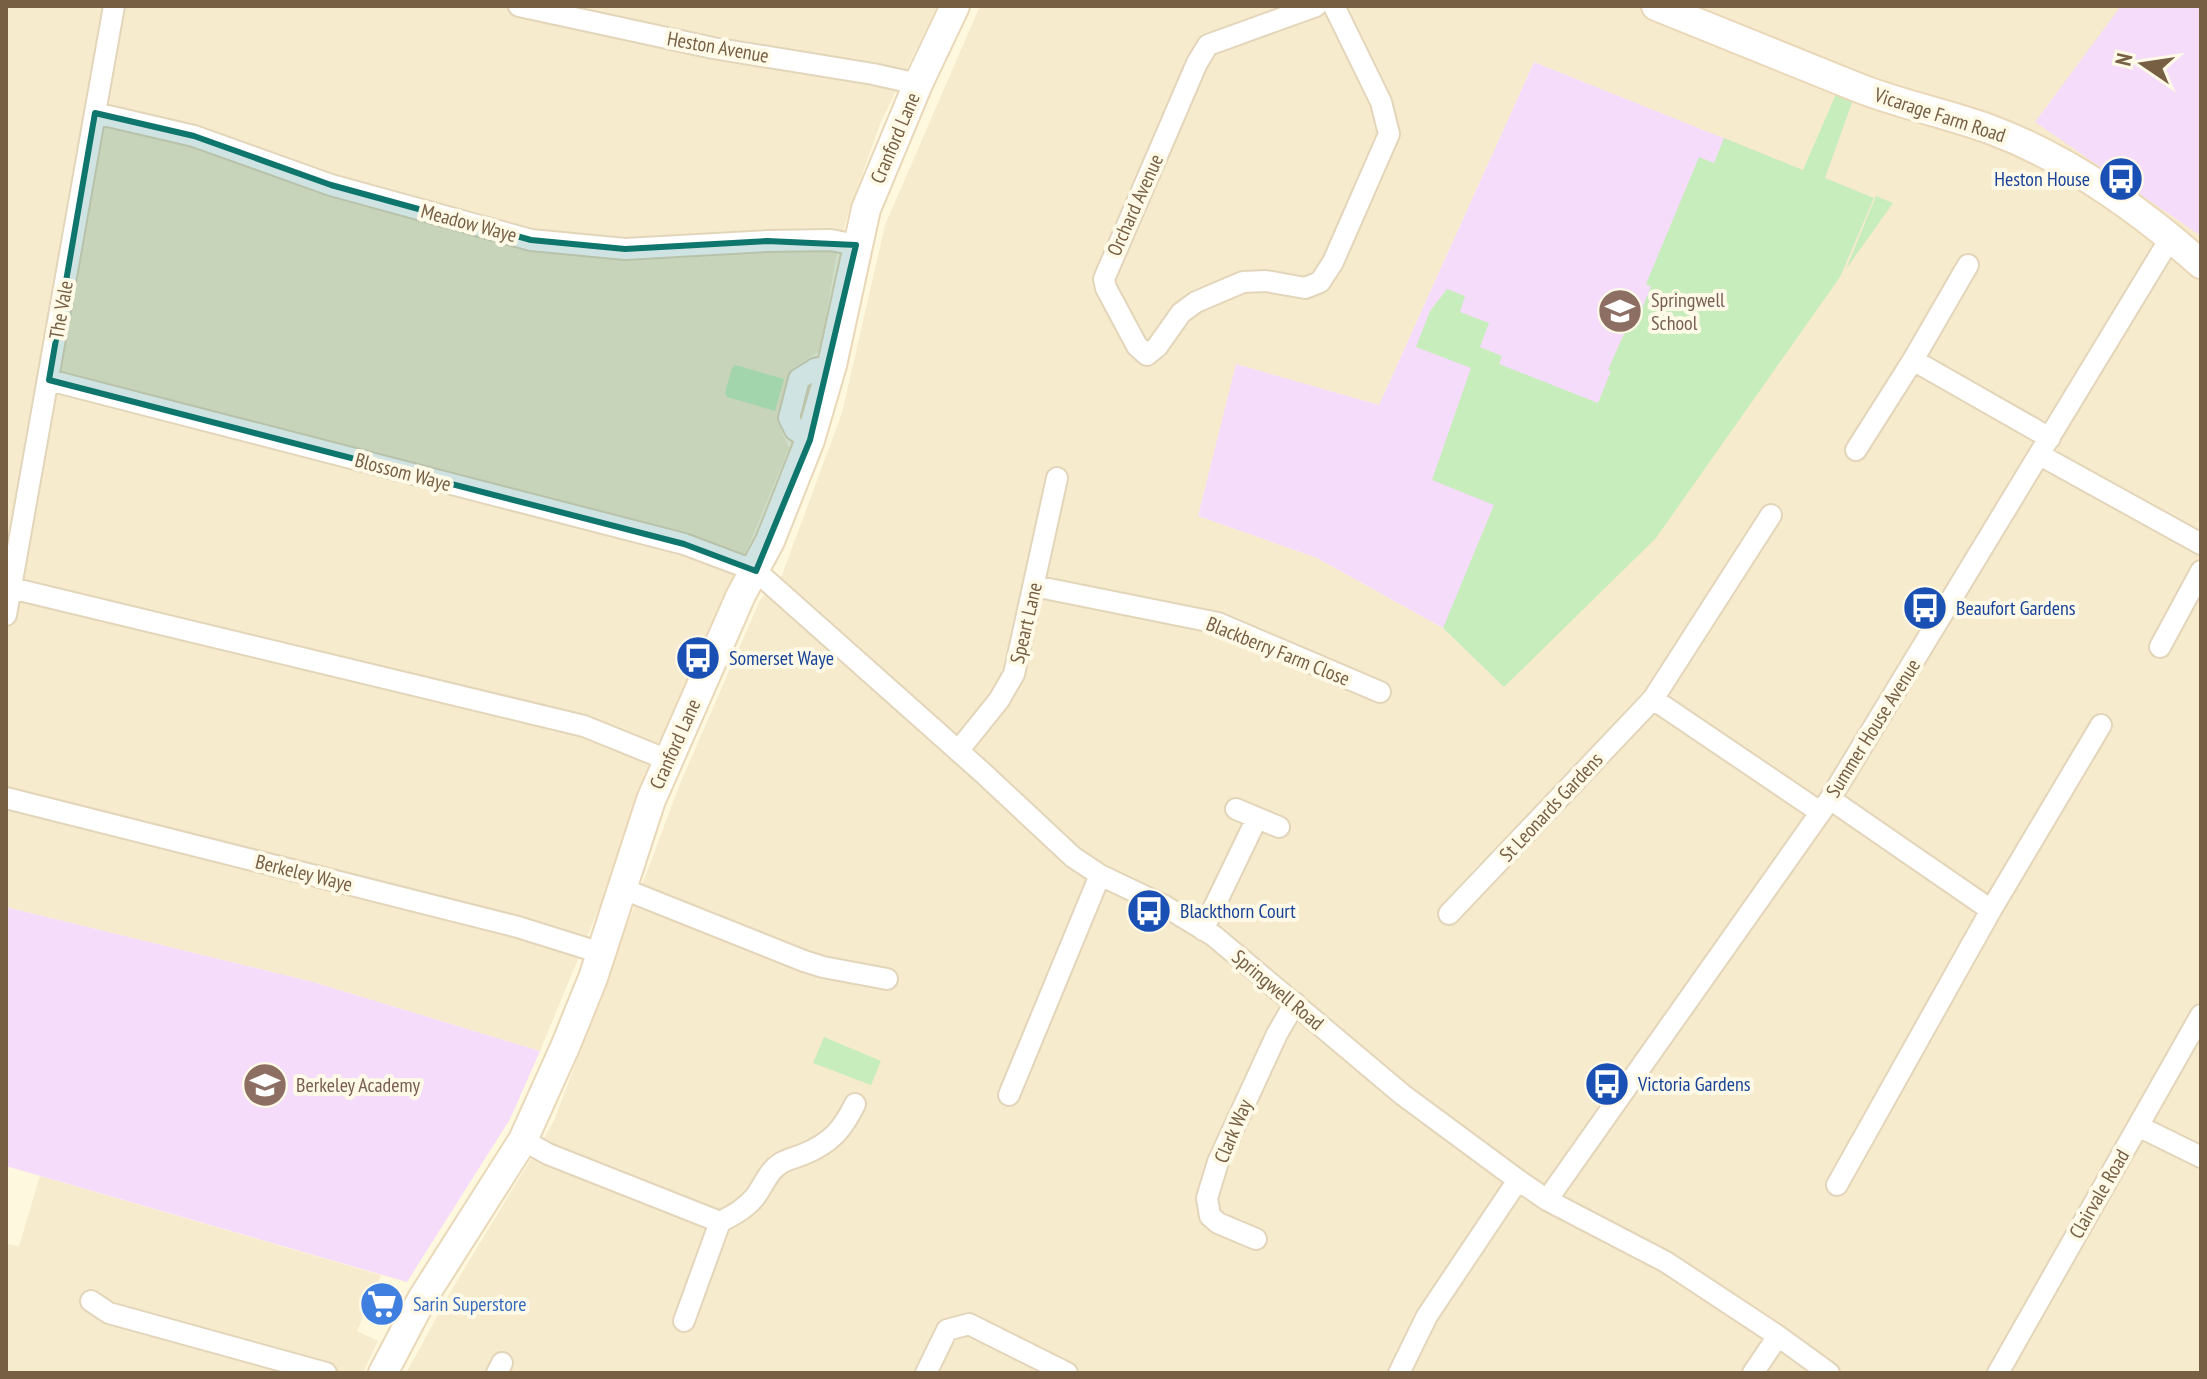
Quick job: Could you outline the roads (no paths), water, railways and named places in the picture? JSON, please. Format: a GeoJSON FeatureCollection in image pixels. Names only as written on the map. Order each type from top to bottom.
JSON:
{"type":"FeatureCollection","features":[{"type":"Feature","properties":{"kind":"street","name":"The Vale"},"geometry":{"type":"LineString","coordinates":[[6,615],[114,6]]}},
{"type":"Feature","properties":{"kind":"street","name":"Heston Avenue"},"geometry":{"type":"LineString","coordinates":[[519,6],[713,48],[918,84]]}},
{"type":"Feature","properties":{"kind":"street","name":"Cranford Lane"},"geometry":{"type":"LineString","coordinates":[[383,1373],[422,1299],[523,1140],[560,1060],[601,953],[651,800],[741,595],[756,571],[810,440],[832,365],[856,245],[878,176],[955,6]]}},
{"type":"Feature","properties":{"kind":"street","name":"Orchard Avenue"},"geometry":{"type":"LineString","coordinates":[[1316,6],[1208,45],[1197,63],[1104,279],[1137,346],[1147,355],[1157,347],[1181,313],[1196,302],[1243,282],[1266,281],[1305,288],[1320,282],[1333,262],[1389,134],[1381,102],[1334,6]]}},
{"type":"Feature","properties":{"kind":"street","name":"Vicarage Farm Road"},"geometry":{"type":"LineString","coordinates":[[1656,6],[1862,89],[1992,130],[2027,145],[2098,185],[2171,237],[2201,264]]}},
{"type":"Feature","properties":{"kind":"street","name":"Meadow Waye"},"geometry":{"type":"LineString","coordinates":[[95,113],[194,136],[331,185],[531,240],[625,249],[767,241],[831,240],[856,245]]}},
{"type":"Feature","properties":{"kind":"street","name":"Summer House Avenue"},"geometry":{"type":"LineString","coordinates":[[1547,1200],[1825,806],[2171,237]]}},
{"type":"Feature","properties":{"kind":"street"},"geometry":{"type":"LineString","coordinates":[[1856,450],[1968,265]]}},
{"type":"Feature","properties":{"kind":"street"},"geometry":{"type":"LineString","coordinates":[[1913,360],[2201,544]]}},
{"type":"Feature","properties":{"kind":"street","name":"Blossom Waye"},"geometry":{"type":"LineString","coordinates":[[49,380],[684,544],[756,571]]}},
{"type":"Feature","properties":{"kind":"street","name":"Speart Lane"},"geometry":{"type":"LineString","coordinates":[[958,751],[1001,698],[1014,674],[1057,478]]}},
{"type":"Feature","properties":{"kind":"street","name":"St Leonards Gardens"},"geometry":{"type":"LineString","coordinates":[[1449,914],[1653,699],[1771,515]]}},
{"type":"Feature","properties":{"kind":"street","name":"Springwell Road"},"geometry":{"type":"LineString","coordinates":[[756,571],[1073,857],[1100,875],[1163,905],[1203,930],[1403,1095],[1547,1200],[1666,1262],[1829,1373]]}},
{"type":"Feature","properties":{"kind":"street"},"geometry":{"type":"LineString","coordinates":[[2160,647],[2201,571]]}},
{"type":"Feature","properties":{"kind":"street","name":"Blackberry Farm Close"},"geometry":{"type":"LineString","coordinates":[[1034,586],[1218,623],[1380,692]]}},
{"type":"Feature","properties":{"kind":"street"},"geometry":{"type":"LineString","coordinates":[[11,588],[584,726],[668,760]]}},
{"type":"Feature","properties":{"kind":"street"},"geometry":{"type":"LineString","coordinates":[[1653,699],[1991,910]]}},
{"type":"Feature","properties":{"kind":"street"},"geometry":{"type":"LineString","coordinates":[[1837,1185],[1991,910],[2101,725]]}},
{"type":"Feature","properties":{"kind":"street","name":"Berkeley Waye"},"geometry":{"type":"LineString","coordinates":[[6,798],[508,924],[601,953]]}},
{"type":"Feature","properties":{"kind":"street"},"geometry":{"type":"LineString","coordinates":[[1236,809],[1279,827]]}},
{"type":"Feature","properties":{"kind":"street"},"geometry":{"type":"LineString","coordinates":[[1203,930],[1257,818]]}},
{"type":"Feature","properties":{"kind":"street"},"geometry":{"type":"LineString","coordinates":[[1009,1095],[1100,875]]}},
{"type":"Feature","properties":{"kind":"street"},"geometry":{"type":"LineString","coordinates":[[621,888],[804,961],[887,979]]}},
{"type":"Feature","properties":{"kind":"street","name":"Clark Way"},"geometry":{"type":"LineString","coordinates":[[1256,1239],[1218,1223],[1210,1216],[1207,1198],[1218,1162],[1242,1107],[1295,1003]]}},
{"type":"Feature","properties":{"kind":"street","name":"Clairvale Road"},"geometry":{"type":"LineString","coordinates":[[2005,1370],[2201,1015]]}},
{"type":"Feature","properties":{"kind":"street"},"geometry":{"type":"LineString","coordinates":[[684,1321],[720,1222],[744,1209],[756,1196],[767,1176],[781,1163],[834,1138],[855,1104]]}},
{"type":"Feature","properties":{"kind":"street"},"geometry":{"type":"LineString","coordinates":[[2138,1126],[2201,1157]]}},
{"type":"Feature","properties":{"kind":"street"},"geometry":{"type":"LineString","coordinates":[[523,1140],[548,1154],[720,1222]]}},
{"type":"Feature","properties":{"kind":"street"},"geometry":{"type":"LineString","coordinates":[[1399,1373],[1427,1316],[1518,1180]]}},
{"type":"Feature","properties":{"kind":"street"},"geometry":{"type":"LineString","coordinates":[[91,1301],[109,1313],[326,1373]]}},
{"type":"Feature","properties":{"kind":"street"},"geometry":{"type":"LineString","coordinates":[[926,1373],[947,1330],[969,1324],[1067,1373]]}},
{"type":"Feature","properties":{"kind":"street"},"geometry":{"type":"LineString","coordinates":[[1753,1373],[1778,1336]]}},
{"type":"Feature","properties":{"kind":"place","name":"Heston House"},"geometry":{"type":"Point","coordinates":[2121,179]}},
{"type":"Feature","properties":{"kind":"place","name":"Springwell School"},"geometry":{"type":"Point","coordinates":[1620,311]}},
{"type":"Feature","properties":{"kind":"place","name":"Beaufort Gardens"},"geometry":{"type":"Point","coordinates":[1925,608]}},
{"type":"Feature","properties":{"kind":"place","name":"Somerset Waye"},"geometry":{"type":"Point","coordinates":[698,658]}},
{"type":"Feature","properties":{"kind":"place","name":"Blackthorn Court"},"geometry":{"type":"Point","coordinates":[1149,911]}},
{"type":"Feature","properties":{"kind":"place","name":"Victoria Gardens"},"geometry":{"type":"Point","coordinates":[1607,1084]}},
{"type":"Feature","properties":{"kind":"place","name":"Berkeley Academy"},"geometry":{"type":"Point","coordinates":[265,1085]}},
{"type":"Feature","properties":{"kind":"place","name":"Sarin Superstore"},"geometry":{"type":"Point","coordinates":[382,1304]}}]}
